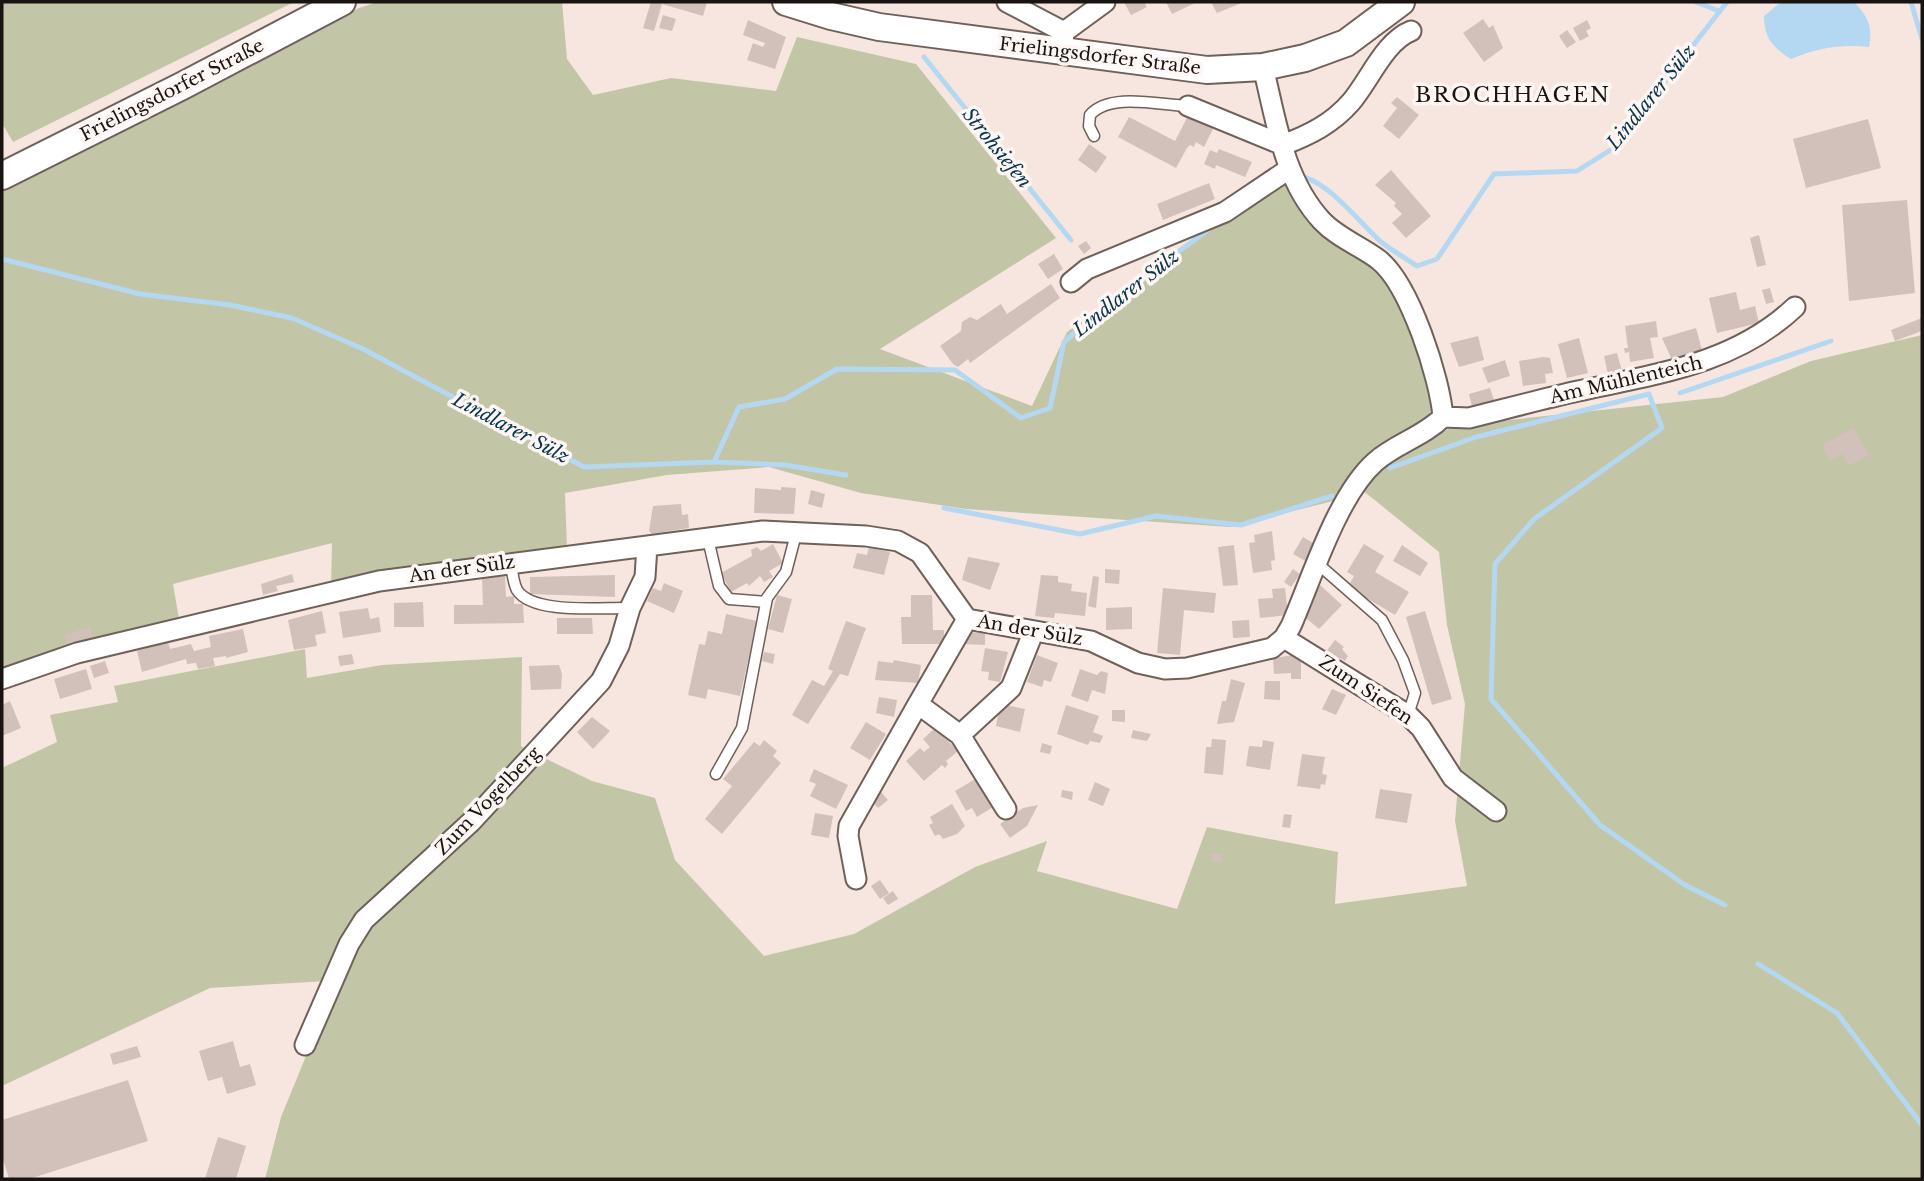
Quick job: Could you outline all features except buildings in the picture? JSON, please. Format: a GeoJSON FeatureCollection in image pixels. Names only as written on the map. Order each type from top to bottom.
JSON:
{"type":"FeatureCollection","features":[{"type":"Feature","properties":{"kind":"main road","name":"Frielingsdorfer Straße"},"geometry":{"type":"LineString","coordinates":[[2,176],[342,2]]}},
{"type":"Feature","properties":{"kind":"main road","name":"Frielingsdorfer Straße"},"geometry":{"type":"LineString","coordinates":[[786,2],[879,27],[1063,42],[1207,70],[1263,66],[1305,58],[1346,43],[1401,2]]}},
{"type":"Feature","properties":{"kind":"street"},"geometry":{"type":"LineString","coordinates":[[1007,2],[1063,42],[1105,2]]}},
{"type":"Feature","properties":{"kind":"street"},"geometry":{"type":"LineString","coordinates":[[1188,106],[1283,145],[1319,131],[1350,103],[1397,40],[1411,31]]}},
{"type":"Feature","properties":{"kind":"street"},"geometry":{"type":"LineString","coordinates":[[1263,66],[1289,169],[1322,221],[1381,261],[1399,283],[1429,355],[1441,395],[1443,417],[1433,427],[1376,461],[1358,480],[1345,501],[1284,638]]}},
{"type":"Feature","properties":{"kind":"street"},"geometry":{"type":"LineString","coordinates":[[1070,282],[1087,269],[1224,212],[1289,169]]}},
{"type":"Feature","properties":{"kind":"street","name":"Am Mühlenteich"},"geometry":{"type":"LineString","coordinates":[[1443,417],[1469,418],[1695,366],[1748,343],[1776,326],[1796,307]]}},
{"type":"Feature","properties":{"kind":"street","name":"An der Sülz"},"geometry":{"type":"LineString","coordinates":[[2,679],[77,653],[379,581],[763,531],[866,536],[898,541],[920,553],[967,619],[1033,633],[1091,641],[1138,663],[1165,669],[1187,668],[1272,648],[1284,638]]}},
{"type":"Feature","properties":{"kind":"street","name":"Zum Vogelberg"},"geometry":{"type":"LineString","coordinates":[[305,1045],[349,944],[364,920],[471,822],[601,681],[619,646],[630,608],[645,577],[647,546]]}},
{"type":"Feature","properties":{"kind":"street"},"geometry":{"type":"LineString","coordinates":[[856,879],[849,826],[863,797],[967,619]]}},
{"type":"Feature","properties":{"kind":"street"},"geometry":{"type":"LineString","coordinates":[[960,734],[1011,688],[1033,633]]}},
{"type":"Feature","properties":{"kind":"street","name":"Zum Siefen"},"geometry":{"type":"LineString","coordinates":[[1284,638],[1408,715],[1420,728],[1452,778],[1496,811]]}},
{"type":"Feature","properties":{"kind":"street"},"geometry":{"type":"LineString","coordinates":[[918,704],[960,734],[1006,809]]}},
{"type":"Feature","properties":{"kind":"lane"},"geometry":{"type":"LineString","coordinates":[[1094,136],[1089,126],[1090,116],[1104,104],[1128,101],[1188,106]]}},
{"type":"Feature","properties":{"kind":"lane"},"geometry":{"type":"LineString","coordinates":[[716,774],[742,728],[766,602],[786,572],[796,534]]}},
{"type":"Feature","properties":{"kind":"lane"},"geometry":{"type":"LineString","coordinates":[[708,539],[719,586],[729,599],[766,602]]}},
{"type":"Feature","properties":{"kind":"lane"},"geometry":{"type":"LineString","coordinates":[[511,562],[516,587],[523,597],[544,606],[630,608]]}},
{"type":"Feature","properties":{"kind":"lane"},"geometry":{"type":"LineString","coordinates":[[1318,564],[1382,620],[1404,660],[1415,693],[1408,715]]}},
{"type":"Feature","properties":{"kind":"green space"},"geometry":{"type":"Polygon","coordinates":[[[2,2],[294,2],[13,142],[2,123],[2,2]]]}},
{"type":"Feature","properties":{"kind":"green space"},"geometry":{"type":"Polygon","coordinates":[[[378,2],[562,2],[567,59],[593,95],[671,78],[776,91],[797,37],[916,64],[1056,238],[880,349],[1032,406],[1067,332],[1286,176],[1396,285],[1434,399],[1430,413],[1413,433],[1352,472],[1337,500],[1230,527],[966,509],[861,493],[769,467],[667,475],[565,493],[567,548],[331,589],[332,543],[173,584],[180,625],[2,674],[2,186],[359,8],[378,2]]]}},
{"type":"Feature","properties":{"kind":"green space"},"geometry":{"type":"Polygon","coordinates":[[[1922,335],[1922,1179],[265,1179],[281,1117],[352,944],[534,753],[592,781],[655,798],[675,860],[764,956],[854,934],[975,867],[1047,841],[1037,871],[1177,909],[1207,827],[1338,852],[1335,904],[1467,886],[1455,821],[1465,704],[1447,625],[1439,552],[1361,489],[1378,470],[1453,426],[1723,397],[1811,361],[1922,335]]]}},
{"type":"Feature","properties":{"kind":"green space"},"geometry":{"type":"Polygon","coordinates":[[[305,649],[307,678],[382,665],[522,657],[521,746],[529,751],[382,897],[327,981],[210,988],[2,1086],[2,768],[57,742],[50,715],[118,702],[114,686],[305,649]]]}},
{"type":"Feature","properties":{"kind":"water"},"geometry":{"type":"Polygon","coordinates":[[[1781,2],[1854,2],[1868,22],[1869,47],[1829,48],[1791,59],[1771,42],[1764,24],[1764,16],[1781,2]]]}},
{"type":"Feature","properties":{"kind":"waterway"},"geometry":{"type":"LineString","coordinates":[[1696,2],[1719,11]]}},
{"type":"Feature","properties":{"kind":"waterway","name":"Lindlarer Sülz"},"geometry":{"type":"LineString","coordinates":[[1299,176],[1321,185],[1380,241],[1417,266],[1437,259],[1494,174],[1577,171],[1612,149],[1727,2]]}},
{"type":"Feature","properties":{"kind":"waterway","name":"Lindlarer Sülz"},"geometry":{"type":"LineString","coordinates":[[1911,2],[1922,39]]}},
{"type":"Feature","properties":{"kind":"waterway","name":"Strohsiefen"},"geometry":{"type":"LineString","coordinates":[[924,57],[1071,240]]}},
{"type":"Feature","properties":{"kind":"waterway","name":"Lindlarer Sülz"},"geometry":{"type":"LineString","coordinates":[[2,259],[140,294],[230,305],[292,318],[363,349],[584,467],[714,462],[739,407],[785,399],[837,369],[955,370],[1021,418],[1050,408],[1064,342],[1114,299],[1212,227]]}},
{"type":"Feature","properties":{"kind":"waterway"},"geometry":{"type":"LineString","coordinates":[[1680,393],[1831,341]]}},
{"type":"Feature","properties":{"kind":"waterway"},"geometry":{"type":"LineString","coordinates":[[1390,468],[1476,437],[1649,394],[1662,428],[1534,519],[1495,564],[1491,699],[1600,825],[1685,885],[1725,905]]}},
{"type":"Feature","properties":{"kind":"waterway"},"geometry":{"type":"LineString","coordinates":[[714,462],[785,465],[846,475]]}},
{"type":"Feature","properties":{"kind":"waterway"},"geometry":{"type":"LineString","coordinates":[[944,508],[1080,534],[1156,516],[1241,525],[1332,496]]}},
{"type":"Feature","properties":{"kind":"waterway"},"geometry":{"type":"LineString","coordinates":[[1758,964],[1837,1013],[1922,1125]]}},
{"type":"Feature","properties":{"kind":"district","name":"BROCHHAGEN"},"geometry":{"type":"Point","coordinates":[1513,95]}}]}
